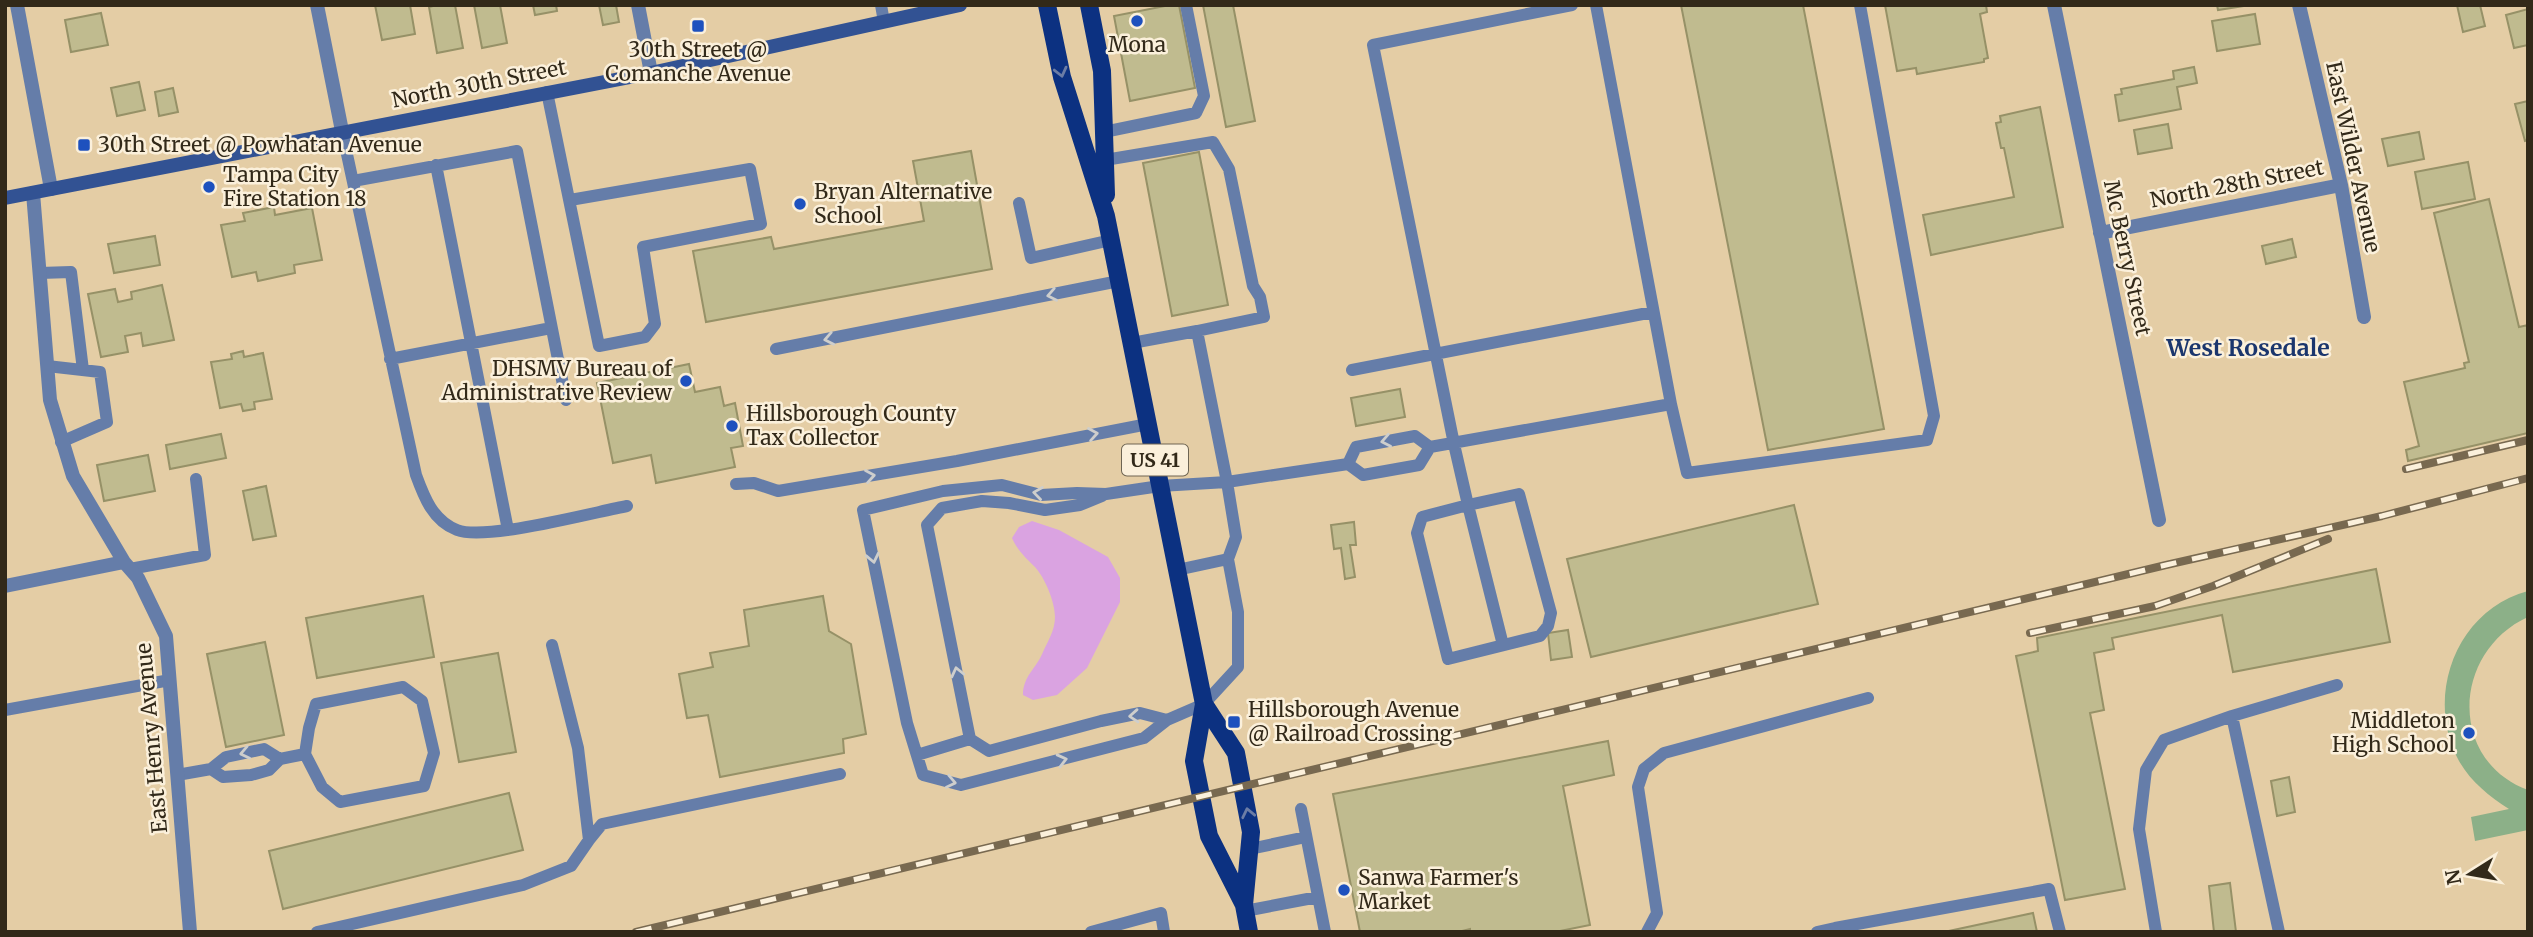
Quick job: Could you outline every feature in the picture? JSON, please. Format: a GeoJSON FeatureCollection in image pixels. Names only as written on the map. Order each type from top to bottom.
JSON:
{"type":"FeatureCollection","features":[{"type":"Feature","properties":{"kind":"main road","name":"US 41"},"geometry":{"type":"LineString","coordinates":[[1047,5],[1062,77],[1106,216],[1204,704],[1195,761],[1209,836],[1245,908]]}},
{"type":"Feature","properties":{"kind":"main road","name":"US 41"},"geometry":{"type":"LineString","coordinates":[[1089,5],[1102,71],[1106,216]]}},
{"type":"Feature","properties":{"kind":"main road","name":"US 41"},"geometry":{"type":"LineString","coordinates":[[1204,704],[1236,753],[1251,832],[1245,908],[1249,932]]}},
{"type":"Feature","properties":{"kind":"street"},"geometry":{"type":"LineString","coordinates":[[17,5],[51,189]]}},
{"type":"Feature","properties":{"kind":"street"},"geometry":{"type":"LineString","coordinates":[[317,5],[342,131]]}},
{"type":"Feature","properties":{"kind":"street"},"geometry":{"type":"LineString","coordinates":[[638,5],[651,73]]}},
{"type":"Feature","properties":{"kind":"street","name":"North 30th Street"},"geometry":{"type":"LineString","coordinates":[[5,198],[651,73],[960,5]]}},
{"type":"Feature","properties":{"kind":"street","name":"Mc Berry Street"},"geometry":{"type":"LineString","coordinates":[[2054,5],[2159,520]]}},
{"type":"Feature","properties":{"kind":"street","name":"East Wilder Avenue"},"geometry":{"type":"LineString","coordinates":[[2300,5],[2341,185],[2364,317]]}},
{"type":"Feature","properties":{"kind":"street","name":"North 28th Street"},"geometry":{"type":"LineString","coordinates":[[2100,233],[2341,185]]}},
{"type":"Feature","properties":{"kind":"street","name":"East Henry Avenue"},"geometry":{"type":"LineString","coordinates":[[33,193],[50,400],[61,442],[72,476],[127,566],[138,578],[166,636],[190,932]]}},
{"type":"Feature","properties":{"kind":"street"},"geometry":{"type":"LineString","coordinates":[[5,586],[127,566]]}},
{"type":"Feature","properties":{"kind":"lane"},"geometry":{"type":"LineString","coordinates":[[881,5],[884,22]]}},
{"type":"Feature","properties":{"kind":"lane"},"geometry":{"type":"LineString","coordinates":[[1104,132],[1196,113],[1205,96],[1186,5]]}},
{"type":"Feature","properties":{"kind":"lane"},"geometry":{"type":"LineString","coordinates":[[1503,645],[1454,444],[1373,45],[1572,5]]}},
{"type":"Feature","properties":{"kind":"lane"},"geometry":{"type":"LineString","coordinates":[[1596,5],[1653,312],[1687,472],[1927,440],[1934,416],[1860,5]]}},
{"type":"Feature","properties":{"kind":"lane"},"geometry":{"type":"LineString","coordinates":[[547,92],[600,346],[645,337],[655,324],[643,247],[761,224],[750,169],[570,200]]}},
{"type":"Feature","properties":{"kind":"lane"},"geometry":{"type":"LineString","coordinates":[[342,131],[416,475],[431,509],[449,526],[466,533],[487,533],[627,506]]}},
{"type":"Feature","properties":{"kind":"lane"},"geometry":{"type":"LineString","coordinates":[[1105,160],[1213,142],[1229,169],[1253,286],[1260,297],[1264,317],[1132,343]]}},
{"type":"Feature","properties":{"kind":"lane"},"geometry":{"type":"LineString","coordinates":[[353,181],[517,151],[566,400]]}},
{"type":"Feature","properties":{"kind":"lane"},"geometry":{"type":"LineString","coordinates":[[436,165],[508,530]]}},
{"type":"Feature","properties":{"kind":"lane"},"geometry":{"type":"LineString","coordinates":[[1019,203],[1031,258],[1111,240]]}},
{"type":"Feature","properties":{"kind":"lane"},"geometry":{"type":"LineString","coordinates":[[40,273],[71,272],[82,370]]}},
{"type":"Feature","properties":{"kind":"lane"},"geometry":{"type":"LineString","coordinates":[[776,349],[1119,281]]}},
{"type":"Feature","properties":{"kind":"lane"},"geometry":{"type":"LineString","coordinates":[[1352,370],[1653,312]]}},
{"type":"Feature","properties":{"kind":"lane"},"geometry":{"type":"LineString","coordinates":[[390,359],[551,328]]}},
{"type":"Feature","properties":{"kind":"lane"},"geometry":{"type":"LineString","coordinates":[[1197,331],[1227,482],[1236,537],[1228,559],[1238,612],[1238,667],[1204,704],[1167,720],[1144,738],[961,785],[923,775],[907,723],[863,510],[943,491],[1002,485],[1041,495],[1106,494],[1160,486],[1227,482],[1348,464],[1363,475],[1419,465],[1430,447]]}},
{"type":"Feature","properties":{"kind":"lane"},"geometry":{"type":"LineString","coordinates":[[47,366],[100,372],[107,422],[61,442]]}},
{"type":"Feature","properties":{"kind":"lane"},"geometry":{"type":"LineString","coordinates":[[1348,464],[1356,447],[1416,436],[1430,447],[1454,444],[1671,404]]}},
{"type":"Feature","properties":{"kind":"lane"},"geometry":{"type":"LineString","coordinates":[[736,484],[754,483],[778,491],[1148,424]]}},
{"type":"Feature","properties":{"kind":"lane"},"geometry":{"type":"LineString","coordinates":[[127,566],[205,555],[196,479]]}},
{"type":"Feature","properties":{"kind":"lane"},"geometry":{"type":"LineString","coordinates":[[1106,494],[1080,505],[1045,510],[982,501],[942,508],[927,525],[970,739],[989,751],[1140,713],[1167,720]]}},
{"type":"Feature","properties":{"kind":"lane"},"geometry":{"type":"LineString","coordinates":[[1519,494],[1550,613],[1548,626],[1540,636],[1448,659],[1417,533],[1422,517],[1468,506],[1519,494]]}},
{"type":"Feature","properties":{"kind":"lane"},"geometry":{"type":"LineString","coordinates":[[1177,570],[1228,559]]}},
{"type":"Feature","properties":{"kind":"lane"},"geometry":{"type":"LineString","coordinates":[[552,645],[578,748],[589,840]]}},
{"type":"Feature","properties":{"kind":"lane"},"geometry":{"type":"LineString","coordinates":[[5,710],[170,680]]}},
{"type":"Feature","properties":{"kind":"lane"},"geometry":{"type":"LineString","coordinates":[[2156,932],[2139,828],[2146,771],[2164,740],[2232,716],[2337,685]]}},
{"type":"Feature","properties":{"kind":"lane"},"geometry":{"type":"LineString","coordinates":[[403,687],[422,701],[434,753],[424,786],[340,802],[322,787],[306,754],[309,728],[316,704],[403,687]]}},
{"type":"Feature","properties":{"kind":"lane"},"geometry":{"type":"LineString","coordinates":[[1647,932],[1657,913],[1638,787],[1644,769],[1664,753],[1868,698]]}},
{"type":"Feature","properties":{"kind":"lane"},"geometry":{"type":"LineString","coordinates":[[2232,716],[2278,932]]}},
{"type":"Feature","properties":{"kind":"lane"},"geometry":{"type":"LineString","coordinates":[[917,755],[970,739]]}},
{"type":"Feature","properties":{"kind":"lane"},"geometry":{"type":"LineString","coordinates":[[177,775],[211,769],[226,757],[264,749],[280,759]]}},
{"type":"Feature","properties":{"kind":"lane"},"geometry":{"type":"LineString","coordinates":[[211,769],[223,777],[251,775],[269,770],[280,759],[306,754]]}},
{"type":"Feature","properties":{"kind":"lane"},"geometry":{"type":"LineString","coordinates":[[317,932],[523,885],[571,866],[602,824],[840,774]]}},
{"type":"Feature","properties":{"kind":"lane"},"geometry":{"type":"LineString","coordinates":[[1301,809],[1325,932]]}},
{"type":"Feature","properties":{"kind":"lane"},"geometry":{"type":"LineString","coordinates":[[1250,849],[1306,837]]}},
{"type":"Feature","properties":{"kind":"lane"},"geometry":{"type":"LineString","coordinates":[[1817,932],[2049,889],[2060,932]]}},
{"type":"Feature","properties":{"kind":"lane"},"geometry":{"type":"LineString","coordinates":[[1245,908],[1318,897]]}},
{"type":"Feature","properties":{"kind":"lane"},"geometry":{"type":"LineString","coordinates":[[1091,932],[1161,913],[1164,932]]}},
{"type":"Feature","properties":{"kind":"green space"},"geometry":{"type":"Polygon","coordinates":[[[2528,591],[2528,617],[2503,633],[2485,654],[2474,679],[2470,705],[2473,731],[2483,755],[2502,775],[2528,790],[2528,830],[2475,841],[2471,817],[2509,809],[2481,788],[2459,761],[2449,736],[2445,710],[2446,684],[2453,659],[2465,636],[2482,617],[2503,601],[2528,591]]]}},
{"type":"Feature","properties":{"kind":"shaded area"},"geometry":{"type":"Polygon","coordinates":[[[1032,521],[1059,530],[1108,557],[1120,578],[1120,602],[1087,668],[1057,695],[1033,700],[1023,695],[1024,688],[1051,635],[1055,611],[1042,577],[1012,538],[1019,527],[1032,521]]]}},
{"type":"Feature","properties":{"kind":"building"},"geometry":{"type":"Polygon","coordinates":[[[375,5],[410,5],[415,34],[382,40],[375,5]]]}},
{"type":"Feature","properties":{"kind":"building"},"geometry":{"type":"Polygon","coordinates":[[[455,5],[463,48],[437,53],[429,7],[455,5]]]}},
{"type":"Feature","properties":{"kind":"building"},"geometry":{"type":"Polygon","coordinates":[[[474,5],[500,5],[507,43],[482,48],[474,5]]]}},
{"type":"Feature","properties":{"kind":"building"},"geometry":{"type":"Polygon","coordinates":[[[533,5],[556,5],[557,11],[535,15],[533,5]]]}},
{"type":"Feature","properties":{"kind":"building"},"geometry":{"type":"Polygon","coordinates":[[[599,5],[616,5],[619,22],[603,25],[599,5]]]}},
{"type":"Feature","properties":{"kind":"building"},"geometry":{"type":"Polygon","coordinates":[[[1179,5],[1195,88],[1130,101],[1114,16],[1179,5]]]}},
{"type":"Feature","properties":{"kind":"building"},"geometry":{"type":"Polygon","coordinates":[[[1203,5],[1233,5],[1255,121],[1226,127],[1203,5]]]}},
{"type":"Feature","properties":{"kind":"building"},"geometry":{"type":"Polygon","coordinates":[[[1681,5],[1803,5],[1884,429],[1768,450],[1681,5]]]}},
{"type":"Feature","properties":{"kind":"building"},"geometry":{"type":"Polygon","coordinates":[[[1885,5],[1986,5],[1987,12],[1980,14],[1988,58],[1984,59],[1984,62],[1917,74],[1916,68],[1897,71],[1885,5]]]}},
{"type":"Feature","properties":{"kind":"building"},"geometry":{"type":"Polygon","coordinates":[[[2217,5],[2250,5],[2218,10],[2217,5]]]}},
{"type":"Feature","properties":{"kind":"building"},"geometry":{"type":"Polygon","coordinates":[[[2457,5],[2480,5],[2485,26],[2463,32],[2457,5]]]}},
{"type":"Feature","properties":{"kind":"building"},"geometry":{"type":"Polygon","coordinates":[[[2528,9],[2528,45],[2514,48],[2506,15],[2528,9]]]}},
{"type":"Feature","properties":{"kind":"building"},"geometry":{"type":"Polygon","coordinates":[[[101,13],[108,45],[71,52],[65,20],[101,13]]]}},
{"type":"Feature","properties":{"kind":"building"},"geometry":{"type":"Polygon","coordinates":[[[2255,14],[2260,44],[2217,51],[2212,21],[2255,14]]]}},
{"type":"Feature","properties":{"kind":"building"},"geometry":{"type":"Polygon","coordinates":[[[2194,67],[2197,83],[2177,87],[2181,109],[2119,121],[2115,95],[2122,94],[2121,89],[2174,79],[2173,71],[2194,67]]]}},
{"type":"Feature","properties":{"kind":"building"},"geometry":{"type":"Polygon","coordinates":[[[139,82],[145,110],[117,116],[111,88],[139,82]]]}},
{"type":"Feature","properties":{"kind":"building"},"geometry":{"type":"Polygon","coordinates":[[[173,88],[178,112],[159,116],[155,92],[173,88]]]}},
{"type":"Feature","properties":{"kind":"building"},"geometry":{"type":"Polygon","coordinates":[[[2528,101],[2528,140],[2525,141],[2515,104],[2528,101]]]}},
{"type":"Feature","properties":{"kind":"building"},"geometry":{"type":"Polygon","coordinates":[[[2040,107],[2063,227],[1931,255],[1923,215],[2014,197],[1996,123],[2001,122],[2000,116],[2040,107]]]}},
{"type":"Feature","properties":{"kind":"building"},"geometry":{"type":"Polygon","coordinates":[[[2168,124],[2172,148],[2138,154],[2134,130],[2168,124]]]}},
{"type":"Feature","properties":{"kind":"building"},"geometry":{"type":"Polygon","coordinates":[[[2419,132],[2424,159],[2388,166],[2382,139],[2419,132]]]}},
{"type":"Feature","properties":{"kind":"building"},"geometry":{"type":"Polygon","coordinates":[[[971,151],[992,269],[706,322],[693,251],[771,237],[774,249],[924,221],[913,161],[971,151]]]}},
{"type":"Feature","properties":{"kind":"building"},"geometry":{"type":"Polygon","coordinates":[[[1199,152],[1228,305],[1172,316],[1143,163],[1199,152]]]}},
{"type":"Feature","properties":{"kind":"building"},"geometry":{"type":"Polygon","coordinates":[[[2468,162],[2475,199],[2422,209],[2415,172],[2468,162]]]}},
{"type":"Feature","properties":{"kind":"building"},"geometry":{"type":"Polygon","coordinates":[[[2489,199],[2519,327],[2528,325],[2528,433],[2408,461],[2406,450],[2419,446],[2404,382],[2465,368],[2464,363],[2469,362],[2434,213],[2489,199]]]}},
{"type":"Feature","properties":{"kind":"building"},"geometry":{"type":"Polygon","coordinates":[[[274,207],[275,215],[312,208],[322,260],[294,265],[295,273],[258,281],[256,272],[232,277],[221,225],[245,221],[243,213],[274,207]]]}},
{"type":"Feature","properties":{"kind":"building"},"geometry":{"type":"Polygon","coordinates":[[[155,236],[160,265],[114,273],[108,244],[155,236]]]}},
{"type":"Feature","properties":{"kind":"building"},"geometry":{"type":"Polygon","coordinates":[[[2292,239],[2296,257],[2266,264],[2262,246],[2292,239]]]}},
{"type":"Feature","properties":{"kind":"building"},"geometry":{"type":"Polygon","coordinates":[[[162,285],[174,340],[143,346],[141,333],[125,336],[128,352],[101,357],[88,294],[115,289],[118,302],[132,299],[131,292],[162,285]]]}},
{"type":"Feature","properties":{"kind":"building"},"geometry":{"type":"Polygon","coordinates":[[[243,351],[244,357],[263,353],[272,399],[254,402],[255,409],[243,411],[241,404],[220,408],[211,362],[232,359],[231,354],[243,351]]]}},
{"type":"Feature","properties":{"kind":"building"},"geometry":{"type":"Polygon","coordinates":[[[689,364],[695,392],[720,387],[724,406],[735,403],[743,446],[731,448],[735,467],[656,483],[651,455],[613,463],[597,383],[689,364]]]}},
{"type":"Feature","properties":{"kind":"building"},"geometry":{"type":"Polygon","coordinates":[[[1400,389],[1405,417],[1356,426],[1351,398],[1400,389]]]}},
{"type":"Feature","properties":{"kind":"building"},"geometry":{"type":"Polygon","coordinates":[[[221,434],[226,458],[170,469],[166,445],[221,434]]]}},
{"type":"Feature","properties":{"kind":"building"},"geometry":{"type":"Polygon","coordinates":[[[148,455],[155,491],[104,501],[97,465],[148,455]]]}},
{"type":"Feature","properties":{"kind":"building"},"geometry":{"type":"Polygon","coordinates":[[[266,486],[276,536],[253,540],[243,491],[266,486]]]}},
{"type":"Feature","properties":{"kind":"building"},"geometry":{"type":"Polygon","coordinates":[[[1794,505],[1818,604],[1591,657],[1567,559],[1794,505]]]}},
{"type":"Feature","properties":{"kind":"building"},"geometry":{"type":"Polygon","coordinates":[[[1354,522],[1356,545],[1350,545],[1355,577],[1345,579],[1341,548],[1334,549],[1331,525],[1354,522]]]}},
{"type":"Feature","properties":{"kind":"building"},"geometry":{"type":"Polygon","coordinates":[[[2376,569],[2390,642],[2233,672],[2222,615],[2112,638],[2114,649],[2094,653],[2104,710],[2090,713],[2125,889],[2065,900],[2016,656],[2038,651],[2037,638],[2376,569]]]}},
{"type":"Feature","properties":{"kind":"building"},"geometry":{"type":"Polygon","coordinates":[[[423,596],[434,657],[317,678],[306,618],[423,596]]]}},
{"type":"Feature","properties":{"kind":"building"},"geometry":{"type":"Polygon","coordinates":[[[823,596],[829,631],[851,644],[866,734],[843,739],[844,753],[720,777],[708,715],[687,718],[679,674],[713,667],[710,653],[749,646],[744,610],[823,596]]]}},
{"type":"Feature","properties":{"kind":"building"},"geometry":{"type":"Polygon","coordinates":[[[1568,630],[1572,657],[1551,660],[1548,633],[1568,630]]]}},
{"type":"Feature","properties":{"kind":"building"},"geometry":{"type":"Polygon","coordinates":[[[265,642],[284,735],[226,747],[207,654],[265,642]]]}},
{"type":"Feature","properties":{"kind":"building"},"geometry":{"type":"Polygon","coordinates":[[[498,653],[516,752],[459,762],[441,663],[498,653]]]}},
{"type":"Feature","properties":{"kind":"building"},"geometry":{"type":"Polygon","coordinates":[[[1608,741],[1614,775],[1563,786],[1590,925],[1555,932],[1470,932],[1470,929],[1458,932],[1360,932],[1333,794],[1608,741]]]}},
{"type":"Feature","properties":{"kind":"building"},"geometry":{"type":"Polygon","coordinates":[[[2289,777],[2295,812],[2277,816],[2271,781],[2289,777]]]}},
{"type":"Feature","properties":{"kind":"building"},"geometry":{"type":"Polygon","coordinates":[[[509,793],[523,850],[283,909],[269,851],[509,793]]]}},
{"type":"Feature","properties":{"kind":"building"},"geometry":{"type":"Polygon","coordinates":[[[2230,883],[2236,932],[2214,932],[2209,886],[2230,883]]]}},
{"type":"Feature","properties":{"kind":"building"},"geometry":{"type":"Polygon","coordinates":[[[2033,913],[2037,932],[1944,932],[2033,913]]]}},
{"type":"Feature","properties":{"kind":"railway"},"geometry":{"type":"LineString","coordinates":[[2406,469],[2528,440]]}},
{"type":"Feature","properties":{"kind":"railway"},"geometry":{"type":"LineString","coordinates":[[636,932],[2166,565],[2382,516],[2528,478]]}},
{"type":"Feature","properties":{"kind":"railway"},"geometry":{"type":"LineString","coordinates":[[2030,633],[2155,606],[2213,586],[2328,539]]}},
{"type":"Feature","properties":{"kind":"place","name":"Mona"},"geometry":{"type":"Point","coordinates":[1137,21]}},
{"type":"Feature","properties":{"kind":"place","name":"30th Street @ Comanche Avenue"},"geometry":{"type":"Point","coordinates":[698,26]}},
{"type":"Feature","properties":{"kind":"place","name":"30th Street @ Powhatan Avenue"},"geometry":{"type":"Point","coordinates":[84,145]}},
{"type":"Feature","properties":{"kind":"place","name":"Tampa City Fire Station 18"},"geometry":{"type":"Point","coordinates":[209,187]}},
{"type":"Feature","properties":{"kind":"place","name":"Bryan Alternative School"},"geometry":{"type":"Point","coordinates":[800,204]}},
{"type":"Feature","properties":{"kind":"place","name":"DHSMV Bureau of Administrative Review"},"geometry":{"type":"Point","coordinates":[686,381]}},
{"type":"Feature","properties":{"kind":"place","name":"Hillsborough County Tax Collector"},"geometry":{"type":"Point","coordinates":[732,426]}},
{"type":"Feature","properties":{"kind":"place","name":"Hillsborough Avenue @ Railroad Crossing"},"geometry":{"type":"Point","coordinates":[1234,722]}},
{"type":"Feature","properties":{"kind":"place","name":"Middleton High School"},"geometry":{"type":"Point","coordinates":[2469,733]}},
{"type":"Feature","properties":{"kind":"place","name":"Sanwa Farmer's Market"},"geometry":{"type":"Point","coordinates":[1344,890]}},
{"type":"Feature","properties":{"kind":"district","name":"West Rosedale"},"geometry":{"type":"Point","coordinates":[2248,348]}}]}
